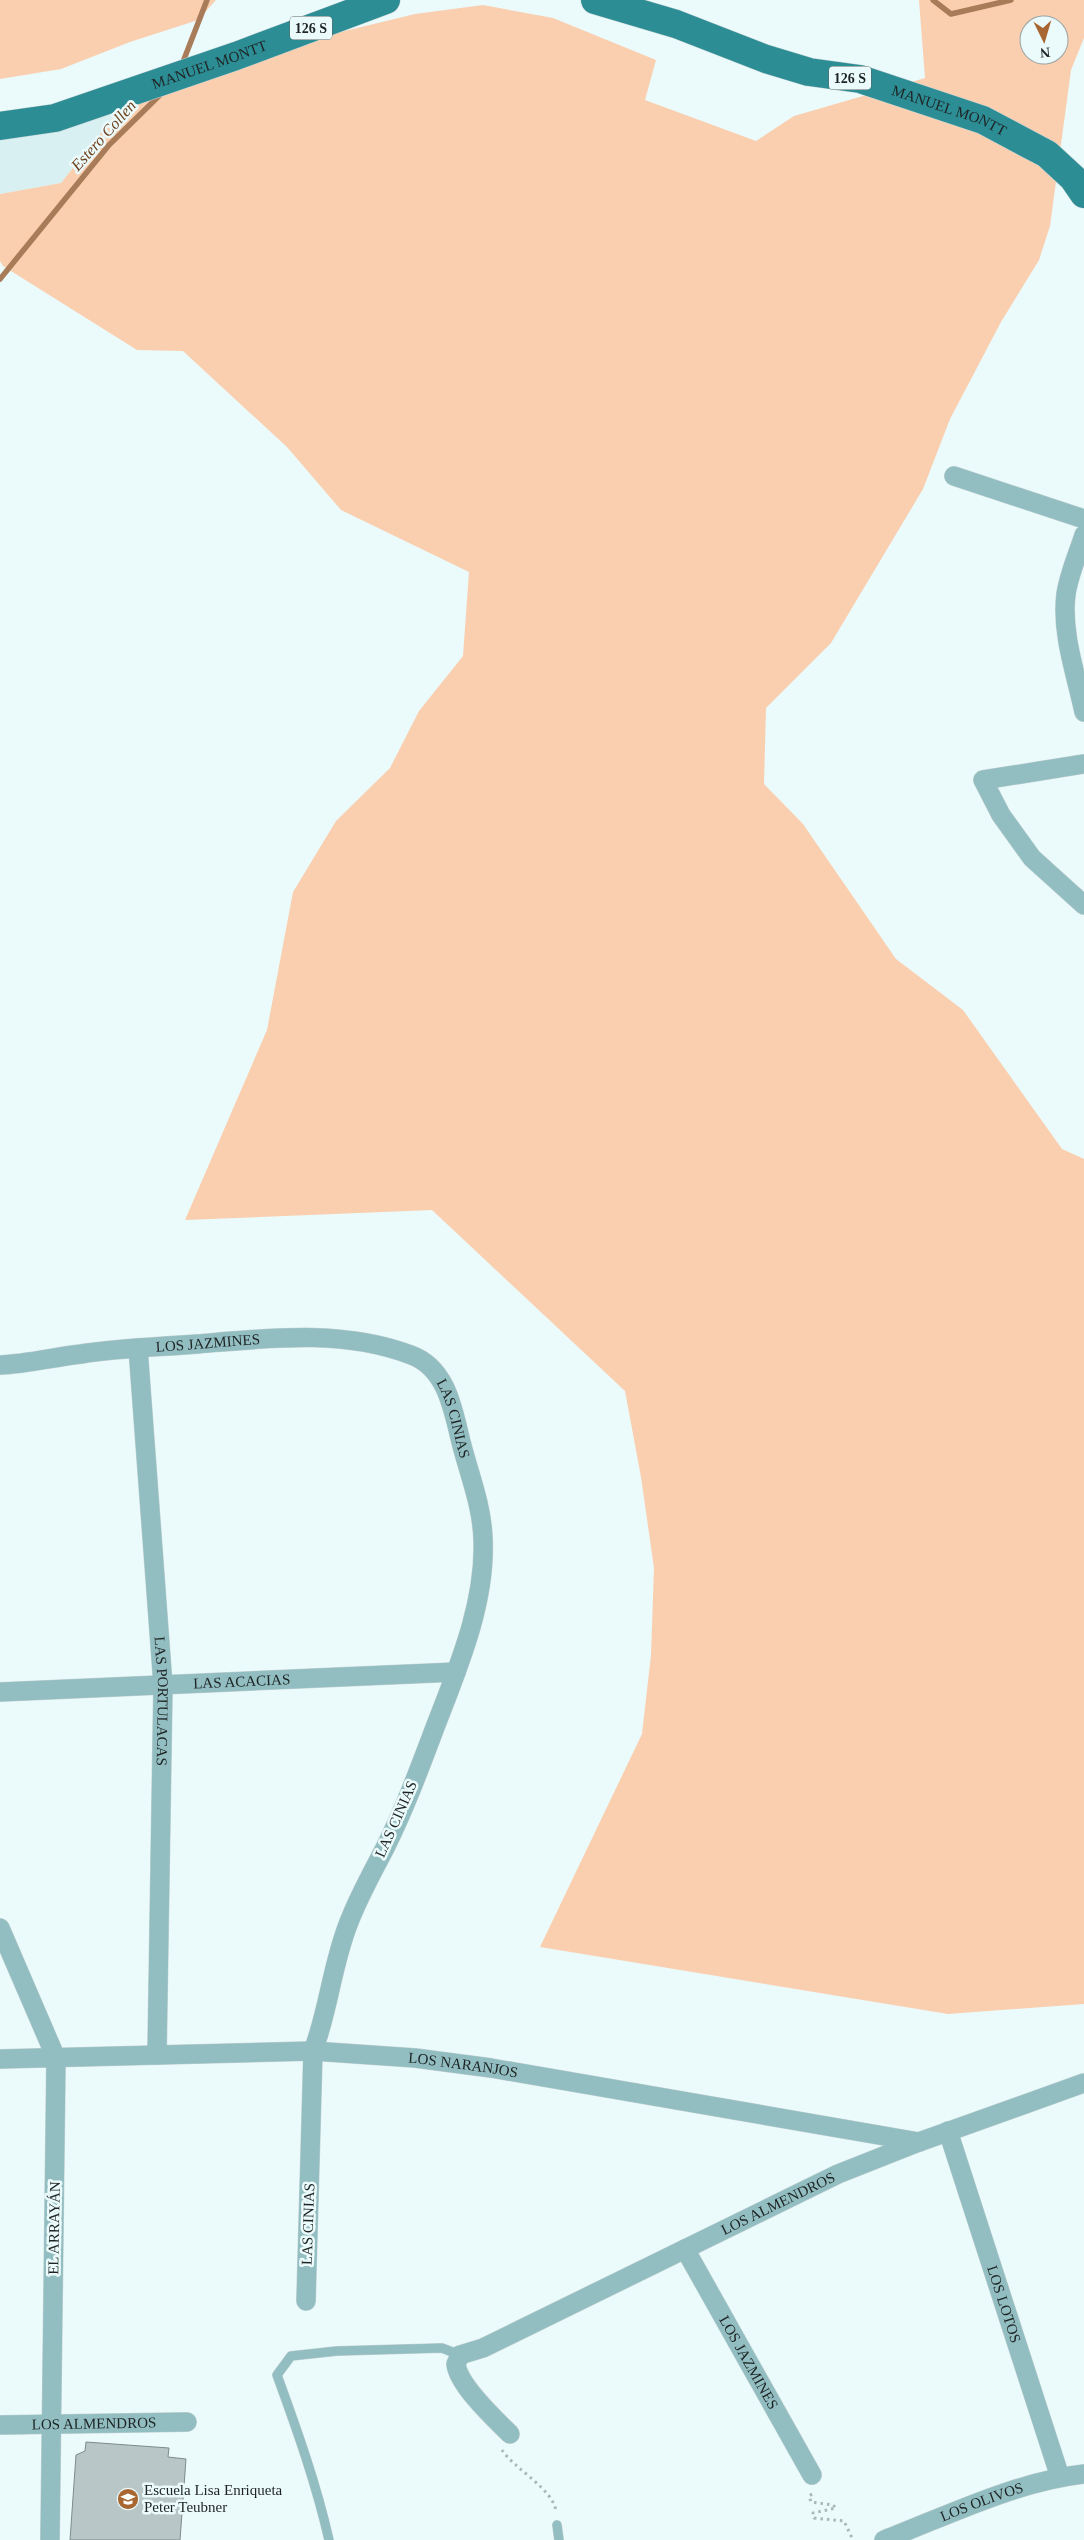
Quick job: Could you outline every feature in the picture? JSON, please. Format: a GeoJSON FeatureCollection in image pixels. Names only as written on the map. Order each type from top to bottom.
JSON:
{"type":"FeatureCollection","features":[{"type":"Feature","properties":{"kind":"main road","name":"MANUEL MONTT"},"geometry":{"type":"LineString","coordinates":[[0,126],[55,118],[236,56],[386,0]]}},
{"type":"Feature","properties":{"kind":"main road","name":"MANUEL MONTT"},"geometry":{"type":"LineString","coordinates":[[595,0],[676,24],[766,59],[809,72],[860,79],[983,120],[1048,154],[1073,178],[1084,194]]}},
{"type":"Feature","properties":{"kind":"street"},"geometry":{"type":"LineString","coordinates":[[954,476],[1084,519]]}},
{"type":"Feature","properties":{"kind":"street"},"geometry":{"type":"LineString","coordinates":[[1084,535],[1070,579],[1065,611],[1070,646],[1084,712]]}},
{"type":"Feature","properties":{"kind":"street"},"geometry":{"type":"LineString","coordinates":[[1084,764],[983,780],[1001,816],[1032,858],[1084,905]]}},
{"type":"Feature","properties":{"kind":"street","name":"LOS JAZMINES"},"geometry":{"type":"LineString","coordinates":[[0,1365],[138,1348],[265,1339],[319,1338],[363,1342],[415,1356]]}},
{"type":"Feature","properties":{"kind":"street","name":"LAS PORTULACAS"},"geometry":{"type":"LineString","coordinates":[[138,1348],[163,1685],[157,2055]]}},
{"type":"Feature","properties":{"kind":"street","name":"LAS CINIAS"},"geometry":{"type":"LineString","coordinates":[[306,2300],[313,2051],[323,2023],[338,1952],[360,1895],[400,1816],[456,1672],[480,1582],[483,1538],[481,1517],[456,1419],[446,1390],[436,1372],[415,1356]]}},
{"type":"Feature","properties":{"kind":"street","name":"LAS ACACIAS"},"geometry":{"type":"LineString","coordinates":[[0,1692],[456,1672]]}},
{"type":"Feature","properties":{"kind":"street","name":"EL ARRAYÁN"},"geometry":{"type":"LineString","coordinates":[[0,1928],[56,2058],[50,2540]]}},
{"type":"Feature","properties":{"kind":"street","name":"LOS NARANJOS"},"geometry":{"type":"LineString","coordinates":[[0,2059],[313,2051],[416,2058],[483,2067],[919,2142]]}},
{"type":"Feature","properties":{"kind":"street","name":"LOS ALMENDROS"},"geometry":{"type":"LineString","coordinates":[[460,2355],[483,2348],[838,2174],[948,2131],[1084,2082]]}},
{"type":"Feature","properties":{"kind":"street","name":"LOS LOTOS"},"geometry":{"type":"LineString","coordinates":[[948,2131],[1060,2477]]}},
{"type":"Feature","properties":{"kind":"street","name":"LOS JAZMINES"},"geometry":{"type":"LineString","coordinates":[[685,2249],[812,2475]]}},
{"type":"Feature","properties":{"kind":"street"},"geometry":{"type":"LineString","coordinates":[[460,2355],[456,2364],[458,2374],[490,2414],[510,2434]]}},
{"type":"Feature","properties":{"kind":"street","name":"LOS ALMENDROS"},"geometry":{"type":"LineString","coordinates":[[0,2425],[187,2422]]}},
{"type":"Feature","properties":{"kind":"street","name":"LOS OLIVOS"},"geometry":{"type":"LineString","coordinates":[[884,2540],[1023,2487],[1060,2477],[1084,2474]]}},
{"type":"Feature","properties":{"kind":"lane"},"geometry":{"type":"LineString","coordinates":[[329,2540],[310,2466],[278,2375],[286,2363],[291,2356],[337,2352],[442,2348],[460,2355]]}},
{"type":"Feature","properties":{"kind":"lane"},"geometry":{"type":"LineString","coordinates":[[556,2525],[559,2540]]}},
{"type":"Feature","properties":{"kind":"path"},"geometry":{"type":"LineString","coordinates":[[812,2475],[821,2476],[826,2483],[809,2496],[811,2502],[833,2504],[836,2508],[813,2513],[814,2518],[844,2521],[853,2540]]}},
{"type":"Feature","properties":{"kind":"shaded area"},"geometry":{"type":"Polygon","coordinates":[[[0,0],[216,0],[198,20],[130,42],[61,69],[0,79],[0,0]]]}},
{"type":"Feature","properties":{"kind":"shaded area"},"geometry":{"type":"Polygon","coordinates":[[[919,0],[1084,0],[1084,38],[1071,70],[1050,226],[1039,260],[1001,322],[950,419],[923,489],[831,643],[766,708],[764,784],[803,824],[896,959],[963,1010],[1062,1149],[1084,1159],[1084,2004],[948,2014],[540,1947],[642,1734],[651,1655],[654,1568],[641,1477],[625,1391],[432,1210],[185,1220],[267,1030],[293,892],[336,821],[390,768],[419,711],[463,656],[469,572],[341,510],[287,447],[183,351],[137,350],[3,266],[0,261],[0,194],[61,183],[143,80],[415,14],[483,5],[553,18],[656,60],[645,100],[756,141],[794,116],[925,78],[919,0]]]}},
{"type":"Feature","properties":{"kind":"shaded area"},"geometry":{"type":"Polygon","coordinates":[[[143,80],[61,183],[0,194],[0,116],[38,114],[143,80]]]}},
{"type":"Feature","properties":{"kind":"building","name":"Escuela Lisa Enriqueta Peter Teubner"},"geometry":{"type":"Polygon","coordinates":[[[86,2442],[169,2448],[168,2457],[186,2459],[180,2540],[70,2540],[76,2455],[85,2451],[86,2442]]]}},
{"type":"Feature","properties":{"kind":"waterway","name":"Estero Collen"},"geometry":{"type":"LineString","coordinates":[[181,67],[207,0]]}},
{"type":"Feature","properties":{"kind":"waterway","name":"Estero Collen"},"geometry":{"type":"LineString","coordinates":[[933,0],[951,14],[1011,0]]}},
{"type":"Feature","properties":{"kind":"waterway","name":"Estero Collen"},"geometry":{"type":"LineString","coordinates":[[0,279],[109,145],[163,92]]}},
{"type":"Feature","properties":{"kind":"place","name":"Escuela Lisa Enriqueta Peter Teubner"},"geometry":{"type":"Point","coordinates":[128,2499]}}]}
